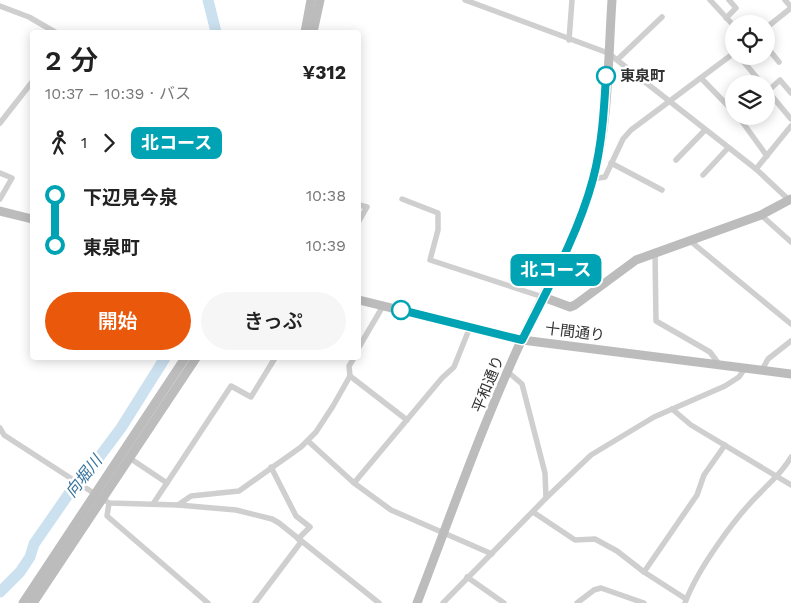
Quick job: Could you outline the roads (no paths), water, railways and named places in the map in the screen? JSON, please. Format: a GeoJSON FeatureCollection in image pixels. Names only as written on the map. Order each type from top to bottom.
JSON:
{"type":"FeatureCollection","features":[{"type":"Feature","properties":{"kind":"street"},"geometry":{"type":"LineString","coordinates":[[305,30],[311,0]]}},
{"type":"Feature","properties":{"kind":"street"},"geometry":{"type":"LineString","coordinates":[[312,30],[320,0]]}},
{"type":"Feature","properties":{"kind":"street"},"geometry":{"type":"LineString","coordinates":[[402,199],[438,212],[438,230],[430,260],[570,307],[636,260],[761,215],[790,199],[756,169],[618,59],[608,53],[465,0]]}},
{"type":"Feature","properties":{"kind":"street"},"geometry":{"type":"LineString","coordinates":[[569,40],[572,0]]}},
{"type":"Feature","properties":{"kind":"street","name":"平和通り"},"geometry":{"type":"LineString","coordinates":[[416,603],[508,372],[574,232],[593,179],[602,131],[612,0]]}},
{"type":"Feature","properties":{"kind":"street"},"geometry":{"type":"LineString","coordinates":[[710,0],[725,17]]}},
{"type":"Feature","properties":{"kind":"street"},"geometry":{"type":"LineString","coordinates":[[729,0],[736,8],[729,15]]}},
{"type":"Feature","properties":{"kind":"street"},"geometry":{"type":"LineString","coordinates":[[775,22],[790,11],[785,0]]}},
{"type":"Feature","properties":{"kind":"street"},"geometry":{"type":"LineString","coordinates":[[0,6],[51,30]]}},
{"type":"Feature","properties":{"kind":"street"},"geometry":{"type":"LineString","coordinates":[[618,59],[662,17]]}},
{"type":"Feature","properties":{"kind":"street"},"geometry":{"type":"LineString","coordinates":[[775,56],[780,62]]}},
{"type":"Feature","properties":{"kind":"street"},"geometry":{"type":"LineString","coordinates":[[593,179],[605,177],[626,135],[725,60]]}},
{"type":"Feature","properties":{"kind":"street"},"geometry":{"type":"LineString","coordinates":[[746,65],[755,75]]}},
{"type":"Feature","properties":{"kind":"street"},"geometry":{"type":"LineString","coordinates":[[701,78],[725,103]]}},
{"type":"Feature","properties":{"kind":"street"},"geometry":{"type":"LineString","coordinates":[[775,84],[780,80],[791,93]]}},
{"type":"Feature","properties":{"kind":"street"},"geometry":{"type":"LineString","coordinates":[[0,123],[30,85]]}},
{"type":"Feature","properties":{"kind":"street"},"geometry":{"type":"LineString","coordinates":[[775,100],[791,119]]}},
{"type":"Feature","properties":{"kind":"street"},"geometry":{"type":"LineString","coordinates":[[745,125],[767,156]]}},
{"type":"Feature","properties":{"kind":"street"},"geometry":{"type":"LineString","coordinates":[[756,169],[791,126]]}},
{"type":"Feature","properties":{"kind":"street"},"geometry":{"type":"LineString","coordinates":[[676,160],[705,130]]}},
{"type":"Feature","properties":{"kind":"street"},"geometry":{"type":"LineString","coordinates":[[703,175],[728,148]]}},
{"type":"Feature","properties":{"kind":"street"},"geometry":{"type":"LineString","coordinates":[[611,163],[662,190]]}},
{"type":"Feature","properties":{"kind":"street"},"geometry":{"type":"LineString","coordinates":[[0,173],[12,178],[0,199]]}},
{"type":"Feature","properties":{"kind":"street"},"geometry":{"type":"LineString","coordinates":[[361,205],[367,207],[361,218]]}},
{"type":"Feature","properties":{"kind":"street"},"geometry":{"type":"LineString","coordinates":[[0,211],[30,218]]}},
{"type":"Feature","properties":{"kind":"street"},"geometry":{"type":"LineString","coordinates":[[761,215],[791,242]]}},
{"type":"Feature","properties":{"kind":"street"},"geometry":{"type":"LineString","coordinates":[[689,240],[791,324]]}},
{"type":"Feature","properties":{"kind":"street"},"geometry":{"type":"LineString","coordinates":[[655,252],[656,321],[710,352],[719,364]]}},
{"type":"Feature","properties":{"kind":"street","name":"十間通り"},"geometry":{"type":"LineString","coordinates":[[361,300],[522,340],[791,374]]}},
{"type":"Feature","properties":{"kind":"street"},"geometry":{"type":"LineString","coordinates":[[361,344],[383,306]]}},
{"type":"Feature","properties":{"kind":"street"},"geometry":{"type":"LineString","coordinates":[[354,483],[454,367],[470,327]]}},
{"type":"Feature","properties":{"kind":"street"},"geometry":{"type":"LineString","coordinates":[[762,370],[768,359],[791,341]]}},
{"type":"Feature","properties":{"kind":"street"},"geometry":{"type":"LineString","coordinates":[[33,603],[184,360]]}},
{"type":"Feature","properties":{"kind":"street"},"geometry":{"type":"LineString","coordinates":[[23,603],[128,457],[195,360]]}},
{"type":"Feature","properties":{"kind":"street"},"geometry":{"type":"LineString","coordinates":[[153,504],[231,386],[251,397],[274,360]]}},
{"type":"Feature","properties":{"kind":"street"},"geometry":{"type":"LineString","coordinates":[[178,505],[191,496],[234,493],[308,441],[320,426],[350,376],[349,366],[353,360]]}},
{"type":"Feature","properties":{"kind":"street"},"geometry":{"type":"LineString","coordinates":[[443,603],[591,455],[672,409],[726,386],[738,377],[745,368]]}},
{"type":"Feature","properties":{"kind":"street"},"geometry":{"type":"LineString","coordinates":[[508,372],[522,384],[545,473],[546,498]]}},
{"type":"Feature","properties":{"kind":"street"},"geometry":{"type":"LineString","coordinates":[[350,376],[407,420]]}},
{"type":"Feature","properties":{"kind":"street"},"geometry":{"type":"LineString","coordinates":[[672,409],[691,425],[791,485]]}},
{"type":"Feature","properties":{"kind":"street"},"geometry":{"type":"LineString","coordinates":[[0,428],[4,435],[99,495],[153,504],[236,510],[272,519],[379,603]]}},
{"type":"Feature","properties":{"kind":"street"},"geometry":{"type":"LineString","coordinates":[[308,441],[354,483],[391,510],[492,554]]}},
{"type":"Feature","properties":{"kind":"street"},"geometry":{"type":"LineString","coordinates":[[644,572],[697,495],[704,475],[725,445]]}},
{"type":"Feature","properties":{"kind":"street"},"geometry":{"type":"LineString","coordinates":[[128,457],[167,483]]}},
{"type":"Feature","properties":{"kind":"street"},"geometry":{"type":"LineString","coordinates":[[532,512],[575,540],[594,539],[617,551],[686,601],[706,562],[725,535],[760,492],[779,477],[791,457]]}},
{"type":"Feature","properties":{"kind":"street"},"geometry":{"type":"LineString","coordinates":[[255,603],[310,528],[296,516],[271,467]]}},
{"type":"Feature","properties":{"kind":"street"},"geometry":{"type":"LineString","coordinates":[[99,495],[107,516],[208,603]]}},
{"type":"Feature","properties":{"kind":"street"},"geometry":{"type":"LineString","coordinates":[[467,578],[504,603]]}},
{"type":"Feature","properties":{"kind":"street"},"geometry":{"type":"LineString","coordinates":[[577,603],[583,597],[601,588],[644,603]]}},
{"type":"Feature","properties":{"kind":"water"},"geometry":{"type":"Polygon","coordinates":[[[157,360],[169,360],[160,376],[155,376],[153,368],[157,360]]]}},
{"type":"Feature","properties":{"kind":"waterway","name":"向堀川"},"geometry":{"type":"LineString","coordinates":[[208,0],[216,30]]}},
{"type":"Feature","properties":{"kind":"waterway","name":"向堀川"},"geometry":{"type":"LineString","coordinates":[[0,592],[20,572],[30,557],[34,544],[77,482],[94,464],[121,428],[164,360]]}},
{"type":"Feature","properties":{"kind":"place","name":"東泉町"},"geometry":{"type":"Point","coordinates":[606,76]}}]}
